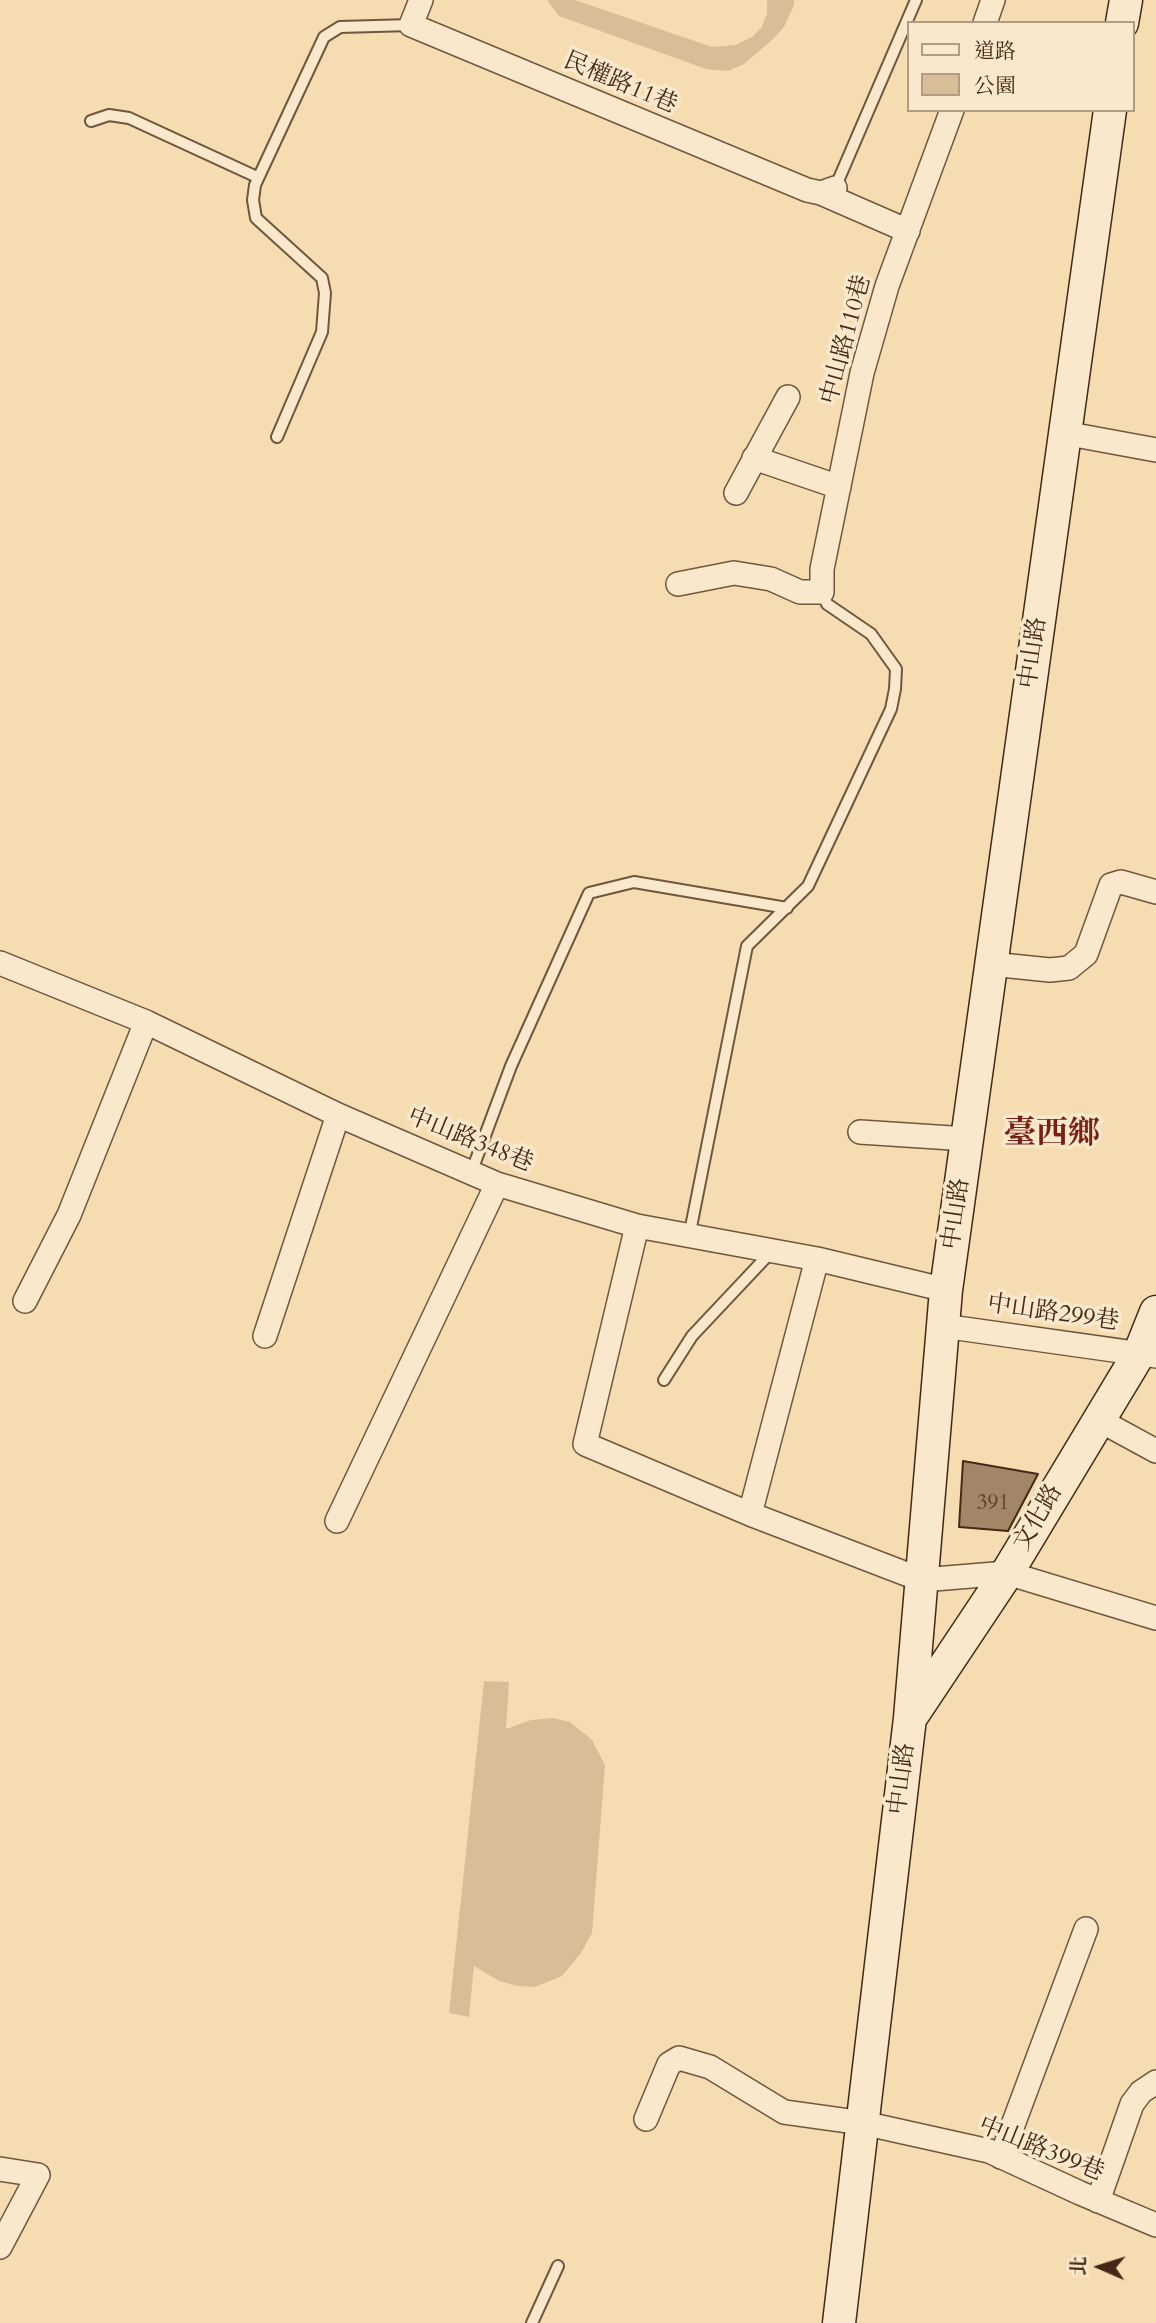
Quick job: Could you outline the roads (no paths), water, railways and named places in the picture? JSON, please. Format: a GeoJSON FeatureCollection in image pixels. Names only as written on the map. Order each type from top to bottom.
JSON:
{"type":"FeatureCollection","features":[{"type":"Feature","properties":{"kind":"street"},"geometry":{"type":"LineString","coordinates":[[411,25],[421,0]]}},
{"type":"Feature","properties":{"kind":"street"},"geometry":{"type":"LineString","coordinates":[[986,21],[993,0]]}},
{"type":"Feature","properties":{"kind":"street"},"geometry":{"type":"LineString","coordinates":[[1122,21],[1126,0]]}},
{"type":"Feature","properties":{"kind":"street","name":"民權路11巷"},"geometry":{"type":"LineString","coordinates":[[411,25],[828,191],[908,231]]}},
{"type":"Feature","properties":{"kind":"street","name":"中山路110巷"},"geometry":{"type":"LineString","coordinates":[[822,592],[822,569],[862,373],[887,286],[952,112]]}},
{"type":"Feature","properties":{"kind":"street","name":"中山路"},"geometry":{"type":"LineString","coordinates":[[839,2323],[911,1718],[946,1290],[1110,112]]}},
{"type":"Feature","properties":{"kind":"street"},"geometry":{"type":"LineString","coordinates":[[736,494],[788,397]]}},
{"type":"Feature","properties":{"kind":"street"},"geometry":{"type":"LineString","coordinates":[[1064,433],[1156,450]]}},
{"type":"Feature","properties":{"kind":"street"},"geometry":{"type":"LineString","coordinates":[[754,458],[839,487]]}},
{"type":"Feature","properties":{"kind":"street"},"geometry":{"type":"LineString","coordinates":[[678,584],[734,573],[771,579],[800,592],[822,592]]}},
{"type":"Feature","properties":{"kind":"street"},"geometry":{"type":"LineString","coordinates":[[991,964],[1050,970],[1069,968],[1086,954],[1111,885],[1121,882],[1155,887]]}},
{"type":"Feature","properties":{"kind":"street","name":"中山路348巷"},"geometry":{"type":"LineString","coordinates":[[0,963],[146,1022],[338,1115],[497,1184],[637,1226],[817,1259],[946,1290]]}},
{"type":"Feature","properties":{"kind":"street"},"geometry":{"type":"LineString","coordinates":[[25,1301],[69,1215],[146,1022]]}},
{"type":"Feature","properties":{"kind":"street"},"geometry":{"type":"LineString","coordinates":[[265,1336],[338,1115]]}},
{"type":"Feature","properties":{"kind":"street"},"geometry":{"type":"LineString","coordinates":[[860,1132],[967,1139]]}},
{"type":"Feature","properties":{"kind":"street"},"geometry":{"type":"LineString","coordinates":[[337,1521],[497,1184]]}},
{"type":"Feature","properties":{"kind":"street"},"geometry":{"type":"LineString","coordinates":[[637,1226],[585,1444],[750,1514],[922,1580],[1007,1573],[1156,1618]]}},
{"type":"Feature","properties":{"kind":"street"},"geometry":{"type":"LineString","coordinates":[[750,1514],[817,1259]]}},
{"type":"Feature","properties":{"kind":"street","name":"文化路"},"geometry":{"type":"LineString","coordinates":[[911,1718],[1007,1573],[1098,1420],[1148,1354],[1156,1312]]}},
{"type":"Feature","properties":{"kind":"street","name":"中山路299巷"},"geometry":{"type":"LineString","coordinates":[[943,1326],[1148,1354]]}},
{"type":"Feature","properties":{"kind":"street"},"geometry":{"type":"LineString","coordinates":[[1098,1420],[1156,1451]]}},
{"type":"Feature","properties":{"kind":"street"},"geometry":{"type":"LineString","coordinates":[[1001,2157],[1086,1929]]}},
{"type":"Feature","properties":{"kind":"street","name":"中山路399巷"},"geometry":{"type":"LineString","coordinates":[[646,2119],[669,2064],[679,2058],[710,2067],[784,2112],[863,2123],[989,2151],[1156,2225]]}},
{"type":"Feature","properties":{"kind":"street"},"geometry":{"type":"LineString","coordinates":[[1098,2201],[1132,2104],[1141,2092],[1156,2082]]}},
{"type":"Feature","properties":{"kind":"street"},"geometry":{"type":"LineString","coordinates":[[0,2169],[38,2175],[0,2247]]}},
{"type":"Feature","properties":{"kind":"lane"},"geometry":{"type":"LineString","coordinates":[[828,191],[916,0]]}},
{"type":"Feature","properties":{"kind":"lane"},"geometry":{"type":"LineString","coordinates":[[277,437],[322,332],[325,293],[322,278],[256,218],[253,200],[257,177],[324,37],[340,27],[411,25]]}},
{"type":"Feature","properties":{"kind":"lane"},"geometry":{"type":"LineString","coordinates":[[91,121],[109,115],[129,118],[257,177]]}},
{"type":"Feature","properties":{"kind":"lane"},"geometry":{"type":"LineString","coordinates":[[689,1237],[747,946],[808,886],[891,709],[896,669],[871,634],[827,604],[822,592]]}},
{"type":"Feature","properties":{"kind":"lane"},"geometry":{"type":"LineString","coordinates":[[471,1173],[511,1066],[589,893],[634,882],[787,908]]}},
{"type":"Feature","properties":{"kind":"lane"},"geometry":{"type":"LineString","coordinates":[[664,1380],[692,1336],[772,1251]]}},
{"type":"Feature","properties":{"kind":"lane"},"geometry":{"type":"LineString","coordinates":[[532,2323],[558,2266]]}},
{"type":"Feature","properties":{"kind":"district","name":"臺西鄉"},"geometry":{"type":"Point","coordinates":[1052,1136]}}]}
